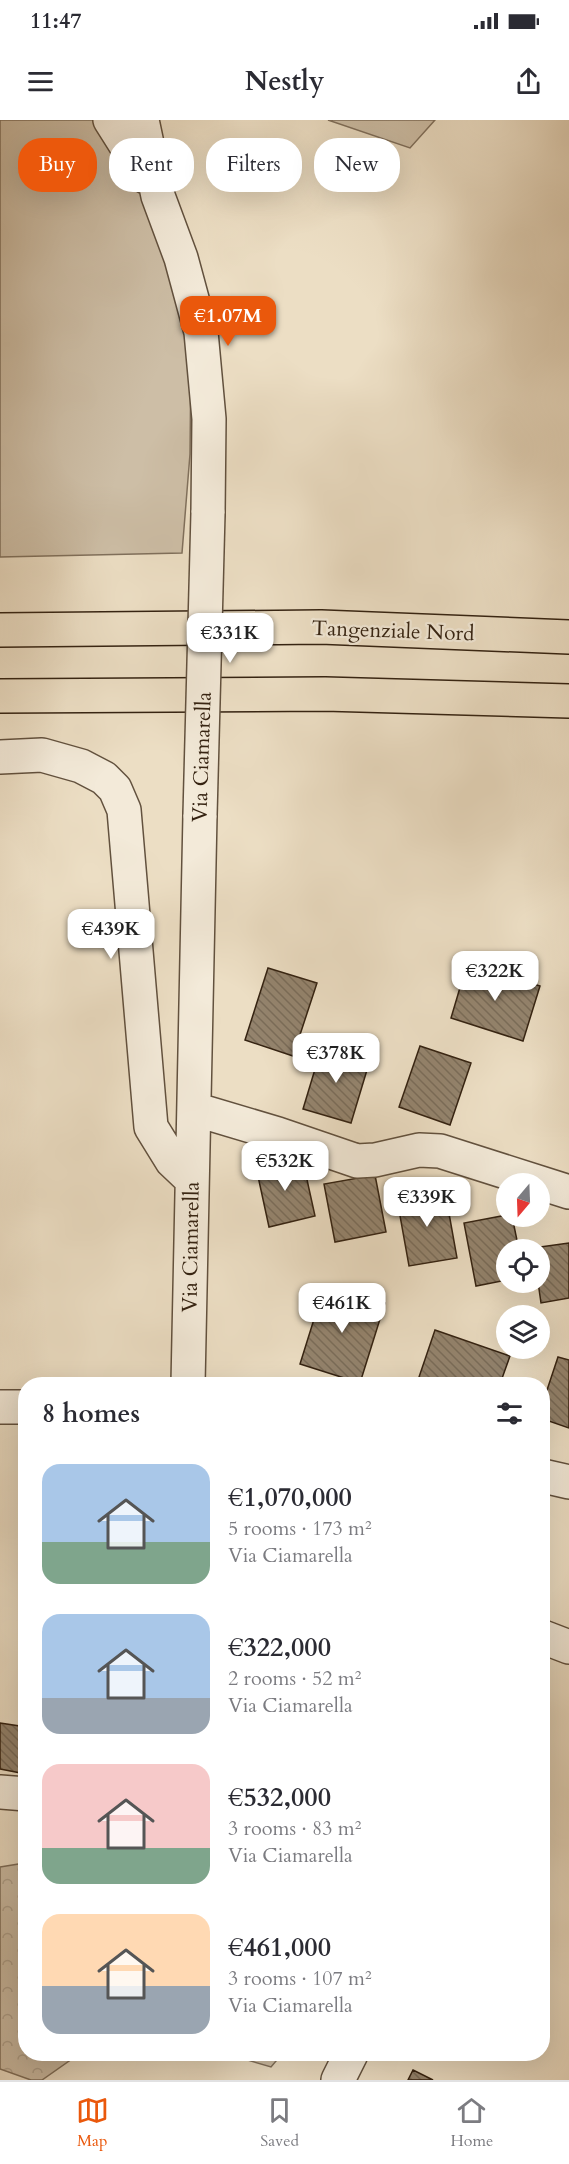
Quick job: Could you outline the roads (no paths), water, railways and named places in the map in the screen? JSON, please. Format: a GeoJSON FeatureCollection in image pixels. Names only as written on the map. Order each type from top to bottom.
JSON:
{"type":"FeatureCollection","features":[{"type":"Feature","properties":{"kind":"highway","name":"Tangenziale Nord"},"geometry":{"type":"LineString","coordinates":[[0,630],[321,627],[569,637]]}},
{"type":"Feature","properties":{"kind":"highway"},"geometry":{"type":"LineString","coordinates":[[0,696],[325,694],[569,701]]}},
{"type":"Feature","properties":{"kind":"street","name":"Via Ciamarella"},"geometry":{"type":"LineString","coordinates":[[110,120],[158,196]]}},
{"type":"Feature","properties":{"kind":"street","name":"Via Ciamarella"},"geometry":{"type":"LineString","coordinates":[[142,120],[158,196],[181,258],[201,332],[209,419],[188,1377]]}},
{"type":"Feature","properties":{"kind":"street"},"geometry":{"type":"LineString","coordinates":[[0,757],[42,755],[66,760],[104,778],[115,789],[124,810],[151,1127],[172,1161],[192,1180]]}},
{"type":"Feature","properties":{"kind":"street"},"geometry":{"type":"LineString","coordinates":[[194,1109],[357,1161],[375,1160],[419,1150],[440,1151],[569,1192]]}},
{"type":"Feature","properties":{"kind":"street"},"geometry":{"type":"LineString","coordinates":[[0,1407],[18,1407]]}},
{"type":"Feature","properties":{"kind":"street"},"geometry":{"type":"LineString","coordinates":[[550,1478],[569,1482]]}},
{"type":"Feature","properties":{"kind":"street"},"geometry":{"type":"LineString","coordinates":[[550,1640],[569,1647]]}},
{"type":"Feature","properties":{"kind":"street"},"geometry":{"type":"LineString","coordinates":[[0,1792],[18,1793]]}},
{"type":"Feature","properties":{"kind":"street"},"geometry":{"type":"LineString","coordinates":[[338,2080],[348,2061]]}}]}
